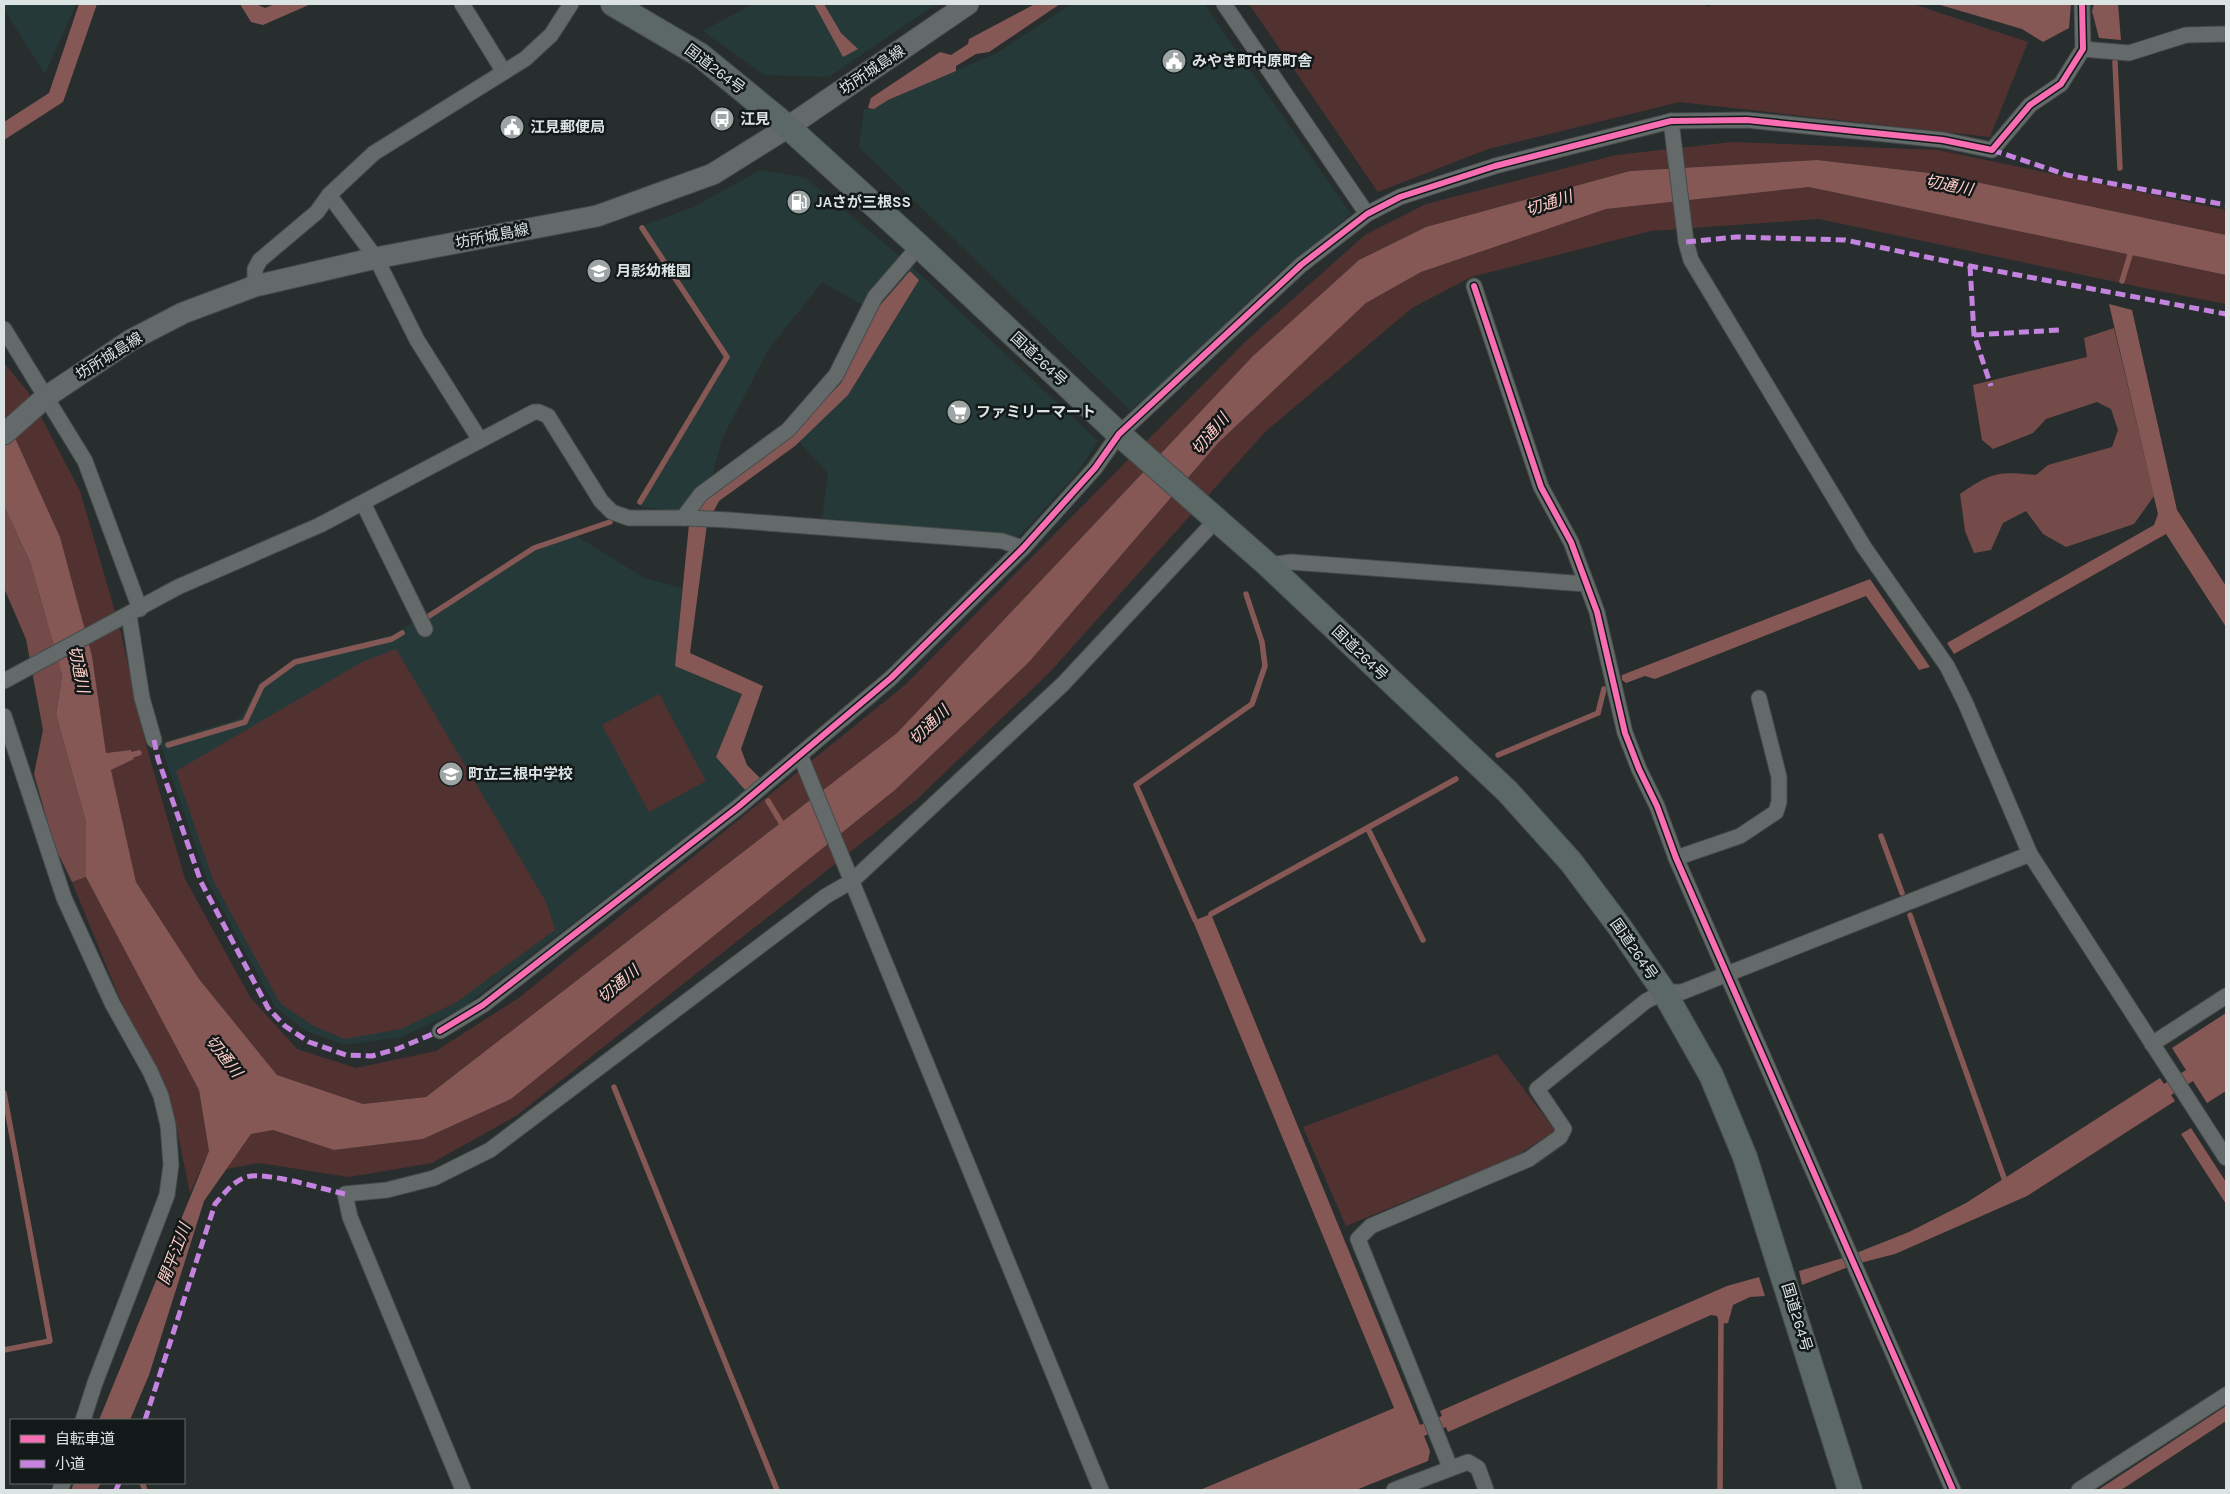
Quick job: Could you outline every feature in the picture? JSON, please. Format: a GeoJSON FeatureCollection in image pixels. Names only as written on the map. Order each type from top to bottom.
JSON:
{"type":"FeatureCollection","features":[{"type":"Feature","properties":{"kind":"highway","name":"国道264号"},"geometry":{"type":"LineString","coordinates":[[613,4],[700,55],[788,127],[919,246],[1123,437],[1268,565],[1508,792],[1571,862],[1619,926],[1664,992],[1711,1075],[1745,1157],[1850,1490]]}},
{"type":"Feature","properties":{"kind":"main road","name":"坊所城島線"},"geometry":{"type":"LineString","coordinates":[[4,434],[46,397],[131,340],[183,313],[254,286],[376,258],[597,216],[713,174],[788,127],[968,4]]}},
{"type":"Feature","properties":{"kind":"street"},"geometry":{"type":"LineString","coordinates":[[462,4],[504,72]]}},
{"type":"Feature","properties":{"kind":"street"},"geometry":{"type":"LineString","coordinates":[[254,286],[255,269],[260,260],[317,212],[329,194],[374,153],[525,59],[551,35],[571,4]]}},
{"type":"Feature","properties":{"kind":"street"},"geometry":{"type":"LineString","coordinates":[[1224,4],[1367,214]]}},
{"type":"Feature","properties":{"kind":"street"},"geometry":{"type":"LineString","coordinates":[[440,1031],[483,1005],[802,758],[890,678],[1023,548],[1123,437],[1301,265],[1367,214],[1400,197],[1495,166],[1672,126],[1748,120],[1943,140],[1992,150],[2030,105],[2061,84],[2083,49],[2082,4]]}},
{"type":"Feature","properties":{"kind":"street"},"geometry":{"type":"LineString","coordinates":[[2083,49],[2129,53],[2186,35],[2226,34]]}},
{"type":"Feature","properties":{"kind":"street"},"geometry":{"type":"LineString","coordinates":[[1672,126],[1684,234],[1692,260],[1843,514],[1947,666],[1965,702],[2030,854],[2226,1158]]}},
{"type":"Feature","properties":{"kind":"street"},"geometry":{"type":"LineString","coordinates":[[329,194],[376,258],[417,340],[480,440]]}},
{"type":"Feature","properties":{"kind":"street"},"geometry":{"type":"LineString","coordinates":[[686,518],[701,494],[788,430],[836,376],[875,297],[919,246]]}},
{"type":"Feature","properties":{"kind":"street"},"geometry":{"type":"LineString","coordinates":[[1474,286],[1541,487],[1571,542],[1597,612],[1625,733],[1639,769],[1657,806],[1676,858],[1953,1490]]}},
{"type":"Feature","properties":{"kind":"street"},"geometry":{"type":"LineString","coordinates":[[4,329],[85,461],[130,614],[142,698],[154,740]]}},
{"type":"Feature","properties":{"kind":"street"},"geometry":{"type":"LineString","coordinates":[[4,681],[178,587],[320,525],[534,412],[548,416],[601,501],[612,512],[629,518],[686,518],[1002,541],[1023,548]]}},
{"type":"Feature","properties":{"kind":"street"},"geometry":{"type":"LineString","coordinates":[[363,503],[425,630]]}},
{"type":"Feature","properties":{"kind":"street"},"geometry":{"type":"LineString","coordinates":[[463,1490],[350,1217],[345,1194],[387,1190],[434,1178],[490,1150],[826,896],[851,876],[1063,684],[1216,520]]}},
{"type":"Feature","properties":{"kind":"street"},"geometry":{"type":"LineString","coordinates":[[1268,565],[1291,562],[1586,584]]}},
{"type":"Feature","properties":{"kind":"street"},"geometry":{"type":"LineString","coordinates":[[1676,858],[1740,836],[1776,812],[1779,802],[1779,777],[1759,698]]}},
{"type":"Feature","properties":{"kind":"street"},"geometry":{"type":"LineString","coordinates":[[4,716],[64,898],[112,1003],[150,1071],[161,1096],[168,1125],[171,1165],[167,1195],[95,1383],[83,1419]]}},
{"type":"Feature","properties":{"kind":"street"},"geometry":{"type":"LineString","coordinates":[[802,758],[1101,1490]]}},
{"type":"Feature","properties":{"kind":"street"},"geometry":{"type":"LineString","coordinates":[[1450,1467],[1358,1238],[1371,1226],[1528,1159],[1560,1137],[1564,1129],[1537,1089],[1646,1001],[1664,992],[1682,992],[2030,854]]}},
{"type":"Feature","properties":{"kind":"street"},"geometry":{"type":"LineString","coordinates":[[2152,1044],[2226,996]]}},
{"type":"Feature","properties":{"kind":"street"},"geometry":{"type":"LineString","coordinates":[[2082,1490],[2226,1395]]}},
{"type":"Feature","properties":{"kind":"street"},"geometry":{"type":"LineString","coordinates":[[1394,1490],[1450,1467],[1468,1462],[1478,1468],[1486,1490]]}},
{"type":"Feature","properties":{"kind":"shaded area"},"geometry":{"type":"Polygon","coordinates":[[[4,4],[76,4],[45,74],[4,9],[4,4]]]}},
{"type":"Feature","properties":{"kind":"shaded area"},"geometry":{"type":"Polygon","coordinates":[[[753,4],[936,4],[829,77],[764,75],[703,31],[753,4]]]}},
{"type":"Feature","properties":{"kind":"shaded area"},"geometry":{"type":"Polygon","coordinates":[[[1071,4],[1204,4],[1351,214],[1278,273],[1159,387],[1130,410],[859,147],[864,109],[874,109],[888,100],[997,53],[1071,4]]]}},
{"type":"Feature","properties":{"kind":"shaded area"},"geometry":{"type":"Polygon","coordinates":[[[1249,4],[1704,4],[1707,7],[1712,4],[1913,4],[2028,42],[1990,137],[1679,102],[1488,149],[1378,192],[1249,4]]]}},
{"type":"Feature","properties":{"kind":"shaded area"},"geometry":{"type":"Polygon","coordinates":[[[1732,142],[1938,150],[2226,210],[2226,235],[1938,174],[1817,160],[1630,171],[1426,227],[1359,260],[1253,356],[897,733],[426,1097],[363,1104],[277,1075],[199,979],[136,882],[111,770],[134,759],[131,750],[106,753],[92,656],[60,537],[11,429],[4,419],[4,363],[28,392],[80,491],[120,629],[146,745],[185,879],[250,997],[297,1049],[356,1068],[436,1051],[520,997],[905,685],[1246,341],[1365,235],[1426,204],[1616,155],[1732,142]]]}},
{"type":"Feature","properties":{"kind":"shaded area"},"geometry":{"type":"Polygon","coordinates":[[[760,170],[806,178],[910,265],[1098,441],[1077,473],[1018,537],[822,518],[828,473],[792,434],[841,382],[875,312],[822,282],[768,350],[722,439],[710,484],[690,514],[639,506],[727,356],[642,226],[696,206],[760,170]]]}},
{"type":"Feature","properties":{"kind":"shaded area"},"geometry":{"type":"Polygon","coordinates":[[[1809,187],[2226,275],[2226,304],[1819,219],[1651,231],[1471,277],[1412,308],[1265,432],[1049,673],[916,800],[516,1116],[432,1163],[349,1177],[259,1163],[226,1169],[251,1134],[273,1130],[334,1150],[423,1139],[511,1099],[895,790],[1029,662],[1218,443],[1366,303],[1421,272],[1606,209],[1809,187]]]}},
{"type":"Feature","properties":{"kind":"shaded area"},"geometry":{"type":"Polygon","coordinates":[[[2114,328],[2154,496],[2134,524],[2066,547],[2043,534],[2026,511],[2003,523],[1991,550],[1974,553],[1965,531],[1960,494],[1988,477],[2003,473],[2036,475],[2048,465],[2112,447],[2118,430],[2111,409],[2097,402],[2046,419],[2033,433],[1993,449],[1982,440],[1973,385],[2087,357],[2084,338],[2114,328]]]}},
{"type":"Feature","properties":{"kind":"shaded area"},"geometry":{"type":"Polygon","coordinates":[[[4,506],[30,562],[62,675],[56,715],[86,822],[86,877],[72,882],[54,845],[34,774],[43,730],[26,639],[4,588],[4,506]]]}},
{"type":"Feature","properties":{"kind":"shaded area","name":"町立三根中学校"},"geometry":{"type":"Polygon","coordinates":[[[575,535],[644,578],[682,588],[675,665],[742,694],[716,757],[746,791],[459,1010],[402,1037],[345,1045],[306,1031],[275,1007],[207,880],[160,743],[241,718],[259,684],[296,659],[395,634],[536,544],[575,535]]]}},
{"type":"Feature","properties":{"kind":"shaded area"},"geometry":{"type":"Polygon","coordinates":[[[396,649],[546,902],[555,930],[455,1003],[401,1029],[344,1039],[312,1025],[280,1003],[213,880],[176,771],[364,661],[396,649]]]}},
{"type":"Feature","properties":{"kind":"shaded area"},"geometry":{"type":"Polygon","coordinates":[[[659,694],[706,781],[649,812],[602,725],[659,694]]]}},
{"type":"Feature","properties":{"kind":"shaded area"},"geometry":{"type":"Polygon","coordinates":[[[86,877],[199,1090],[209,1151],[190,1193],[171,1100],[119,997],[72,882],[86,877]]]}},
{"type":"Feature","properties":{"kind":"shaded area"},"geometry":{"type":"Polygon","coordinates":[[[1497,1054],[1555,1130],[1518,1155],[1346,1226],[1303,1127],[1497,1054]]]}},
{"type":"Feature","properties":{"kind":"water"},"geometry":{"type":"Polygon","coordinates":[[[79,4],[97,4],[63,102],[4,140],[4,122],[49,93],[79,4]]]}},
{"type":"Feature","properties":{"kind":"water"},"geometry":{"type":"Polygon","coordinates":[[[240,4],[256,4],[265,8],[275,4],[311,4],[263,25],[251,22],[240,4]]]}},
{"type":"Feature","properties":{"kind":"water"},"geometry":{"type":"Polygon","coordinates":[[[814,4],[824,4],[841,33],[858,49],[843,57],[814,4]]]}},
{"type":"Feature","properties":{"kind":"water"},"geometry":{"type":"Polygon","coordinates":[[[1035,4],[1060,4],[989,52],[976,54],[956,66],[956,71],[888,100],[874,109],[868,108],[871,98],[940,52],[951,55],[968,44],[969,39],[1035,4]]]}},
{"type":"Feature","properties":{"kind":"water"},"geometry":{"type":"Polygon","coordinates":[[[1937,4],[2071,4],[2069,28],[2043,42],[2022,29],[1937,4]]]}},
{"type":"Feature","properties":{"kind":"water"},"geometry":{"type":"Polygon","coordinates":[[[2094,4],[2118,4],[2121,40],[2099,38],[2092,11],[2094,4]]]}},
{"type":"Feature","properties":{"kind":"water"},"geometry":{"type":"Polygon","coordinates":[[[1817,160],[1938,174],[2226,235],[2226,275],[1809,187],[1606,209],[1421,272],[1366,303],[1218,443],[1029,662],[895,790],[511,1099],[423,1139],[334,1150],[273,1130],[251,1134],[204,1201],[149,1375],[130,1419],[99,1419],[209,1151],[199,1090],[86,877],[86,822],[56,715],[62,675],[30,562],[4,506],[4,419],[11,429],[60,537],[92,656],[106,753],[131,750],[134,759],[111,770],[136,882],[199,979],[277,1075],[363,1104],[426,1097],[897,733],[1253,356],[1359,260],[1426,227],[1630,171],[1817,160]]]}},
{"type":"Feature","properties":{"kind":"water"},"geometry":{"type":"Polygon","coordinates":[[[910,271],[919,280],[848,395],[795,446],[719,501],[707,524],[690,653],[763,686],[741,749],[747,765],[761,779],[746,791],[716,757],[742,694],[675,666],[690,514],[699,501],[792,434],[841,383],[875,311],[910,271]]]}},
{"type":"Feature","properties":{"kind":"water"},"geometry":{"type":"Polygon","coordinates":[[[2109,304],[2132,310],[2177,510],[2226,586],[2226,627],[2166,534],[1954,654],[1947,643],[2154,525],[2158,514],[2109,304]]]}},
{"type":"Feature","properties":{"kind":"water"},"geometry":{"type":"Polygon","coordinates":[[[1870,579],[1930,667],[1919,670],[1866,596],[1655,679],[1645,676],[1626,683],[1622,680],[1622,675],[1870,579]]]}},
{"type":"Feature","properties":{"kind":"water"},"geometry":{"type":"Polygon","coordinates":[[[1211,914],[1420,1425],[1442,1416],[1440,1411],[1727,1286],[1759,1277],[1765,1296],[1750,1297],[1733,1305],[1728,1323],[1720,1324],[1717,1316],[1711,1315],[1448,1432],[1446,1427],[1424,1436],[1430,1451],[1428,1461],[1356,1490],[1200,1490],[1394,1408],[1193,921],[1211,914]]]}},
{"type":"Feature","properties":{"kind":"water"},"geometry":{"type":"Polygon","coordinates":[[[2226,1013],[2226,1091],[2207,1103],[2193,1081],[2171,1095],[2175,1101],[2027,1196],[1895,1254],[1856,1264],[1802,1285],[1799,1271],[1846,1257],[1909,1232],[1966,1203],[2160,1078],[2164,1084],[2186,1070],[2172,1048],[2226,1013]]]}},
{"type":"Feature","properties":{"kind":"water"},"geometry":{"type":"Polygon","coordinates":[[[2191,1128],[2226,1182],[2226,1204],[2181,1134],[2191,1128]]]}},
{"type":"Feature","properties":{"kind":"water"},"geometry":{"type":"Polygon","coordinates":[[[2226,1406],[2226,1421],[2121,1490],[2098,1490],[2226,1406]]]}},
{"type":"Feature","properties":{"kind":"water"},"geometry":{"type":"Polygon","coordinates":[[[74,1484],[100,1484],[97,1490],[71,1490],[74,1484]]]}},
{"type":"Feature","properties":{"kind":"waterway"},"geometry":{"type":"LineString","coordinates":[[2115,62],[2120,168]]}},
{"type":"Feature","properties":{"kind":"waterway"},"geometry":{"type":"LineString","coordinates":[[640,502],[727,357],[642,228]]}},
{"type":"Feature","properties":{"kind":"waterway"},"geometry":{"type":"LineString","coordinates":[[2122,281],[2130,255]]}},
{"type":"Feature","properties":{"kind":"waterway"},"geometry":{"type":"LineString","coordinates":[[429,616],[534,548],[610,522]]}},
{"type":"Feature","properties":{"kind":"waterway"},"geometry":{"type":"LineString","coordinates":[[1195,920],[1136,785],[1252,704],[1265,666],[1262,642],[1246,594]]}},
{"type":"Feature","properties":{"kind":"waterway"},"geometry":{"type":"LineString","coordinates":[[168,745],[245,722],[262,686],[295,662],[392,639],[402,633]]}},
{"type":"Feature","properties":{"kind":"waterway"},"geometry":{"type":"LineString","coordinates":[[1498,755],[1598,713],[1604,689]]}},
{"type":"Feature","properties":{"kind":"waterway"},"geometry":{"type":"LineString","coordinates":[[127,756],[139,753]]}},
{"type":"Feature","properties":{"kind":"waterway"},"geometry":{"type":"LineString","coordinates":[[1211,914],[1456,779]]}},
{"type":"Feature","properties":{"kind":"waterway"},"geometry":{"type":"LineString","coordinates":[[768,801],[785,829]]}},
{"type":"Feature","properties":{"kind":"waterway"},"geometry":{"type":"LineString","coordinates":[[1368,829],[1423,940]]}},
{"type":"Feature","properties":{"kind":"waterway"},"geometry":{"type":"LineString","coordinates":[[1881,836],[1902,893]]}},
{"type":"Feature","properties":{"kind":"waterway"},"geometry":{"type":"LineString","coordinates":[[1910,915],[2004,1178]]}},
{"type":"Feature","properties":{"kind":"waterway"},"geometry":{"type":"LineString","coordinates":[[614,1087],[777,1490]]}},
{"type":"Feature","properties":{"kind":"waterway"},"geometry":{"type":"LineString","coordinates":[[4,1093],[50,1341],[4,1350]]}},
{"type":"Feature","properties":{"kind":"waterway"},"geometry":{"type":"LineString","coordinates":[[1720,1490],[1721,1317]]}},
{"type":"Feature","properties":{"kind":"waterway"},"geometry":{"type":"LineString","coordinates":[[142,1484],[145,1490]]}},
{"type":"Feature","properties":{"kind":"marked path"},"geometry":{"type":"LineString","coordinates":[[1992,150],[2067,175],[2226,205]]}},
{"type":"Feature","properties":{"kind":"marked path"},"geometry":{"type":"LineString","coordinates":[[1686,242],[1737,237],[1845,240],[1970,266],[2226,314]]}},
{"type":"Feature","properties":{"kind":"marked path"},"geometry":{"type":"LineString","coordinates":[[1970,266],[1974,335],[1991,386]]}},
{"type":"Feature","properties":{"kind":"marked path"},"geometry":{"type":"LineString","coordinates":[[1974,335],[2059,330]]}},
{"type":"Feature","properties":{"kind":"marked path"},"geometry":{"type":"LineString","coordinates":[[154,740],[158,759],[201,882],[268,1008],[285,1026],[309,1042],[346,1055],[372,1056],[397,1049],[440,1031]]}},
{"type":"Feature","properties":{"kind":"marked path"},"geometry":{"type":"LineString","coordinates":[[145,1419],[215,1204],[225,1192],[232,1185],[246,1177],[267,1176],[345,1194]]}},
{"type":"Feature","properties":{"kind":"marked path"},"geometry":{"type":"LineString","coordinates":[[116,1490],[119,1484]]}},
{"type":"Feature","properties":{"kind":"cycle path"},"geometry":{"type":"LineString","coordinates":[[440,1031],[483,1005],[738,807],[891,678],[1023,548],[1095,468],[1119,434],[1301,265],[1367,214],[1400,197],[1495,166],[1671,121],[1747,120],[1943,140],[1992,150],[2030,105],[2061,84],[2083,49],[2082,4]]}},
{"type":"Feature","properties":{"kind":"cycle path"},"geometry":{"type":"LineString","coordinates":[[1474,286],[1541,487],[1571,542],[1597,612],[1625,733],[1639,769],[1657,806],[1676,858],[1953,1490]]}},
{"type":"Feature","properties":{"kind":"place","name":"みやき町中原町舎"},"geometry":{"type":"Point","coordinates":[1174,61]}},
{"type":"Feature","properties":{"kind":"place","name":"江見"},"geometry":{"type":"Point","coordinates":[722,119]}},
{"type":"Feature","properties":{"kind":"place","name":"江見郵便局"},"geometry":{"type":"Point","coordinates":[512,127]}},
{"type":"Feature","properties":{"kind":"place","name":"JAさが三根SS"},"geometry":{"type":"Point","coordinates":[799,202]}},
{"type":"Feature","properties":{"kind":"place","name":"月影幼稚園"},"geometry":{"type":"Point","coordinates":[599,271]}},
{"type":"Feature","properties":{"kind":"place","name":"ファミリーマート"},"geometry":{"type":"Point","coordinates":[959,412]}},
{"type":"Feature","properties":{"kind":"place","name":"町立三根中学校"},"geometry":{"type":"Point","coordinates":[451,774]}},
{"type":"Feature","properties":{"kind":"water label","name":"切通川"},"geometry":{"type":"Point","coordinates":[1949,185]}},
{"type":"Feature","properties":{"kind":"water label","name":"切通川"},"geometry":{"type":"Point","coordinates":[1549,203]}},
{"type":"Feature","properties":{"kind":"water label","name":"切通川"},"geometry":{"type":"Point","coordinates":[1210,434]}},
{"type":"Feature","properties":{"kind":"water label","name":"切通川"},"geometry":{"type":"Point","coordinates":[79,669]}},
{"type":"Feature","properties":{"kind":"water label","name":"切通川"},"geometry":{"type":"Point","coordinates":[929,725]}},
{"type":"Feature","properties":{"kind":"water label","name":"切通川"},"geometry":{"type":"Point","coordinates":[618,984]}},
{"type":"Feature","properties":{"kind":"water label","name":"切通川"},"geometry":{"type":"Point","coordinates":[224,1056]}},
{"type":"Feature","properties":{"kind":"water label","name":"開平江川"},"geometry":{"type":"Point","coordinates":[174,1254]}}]}
